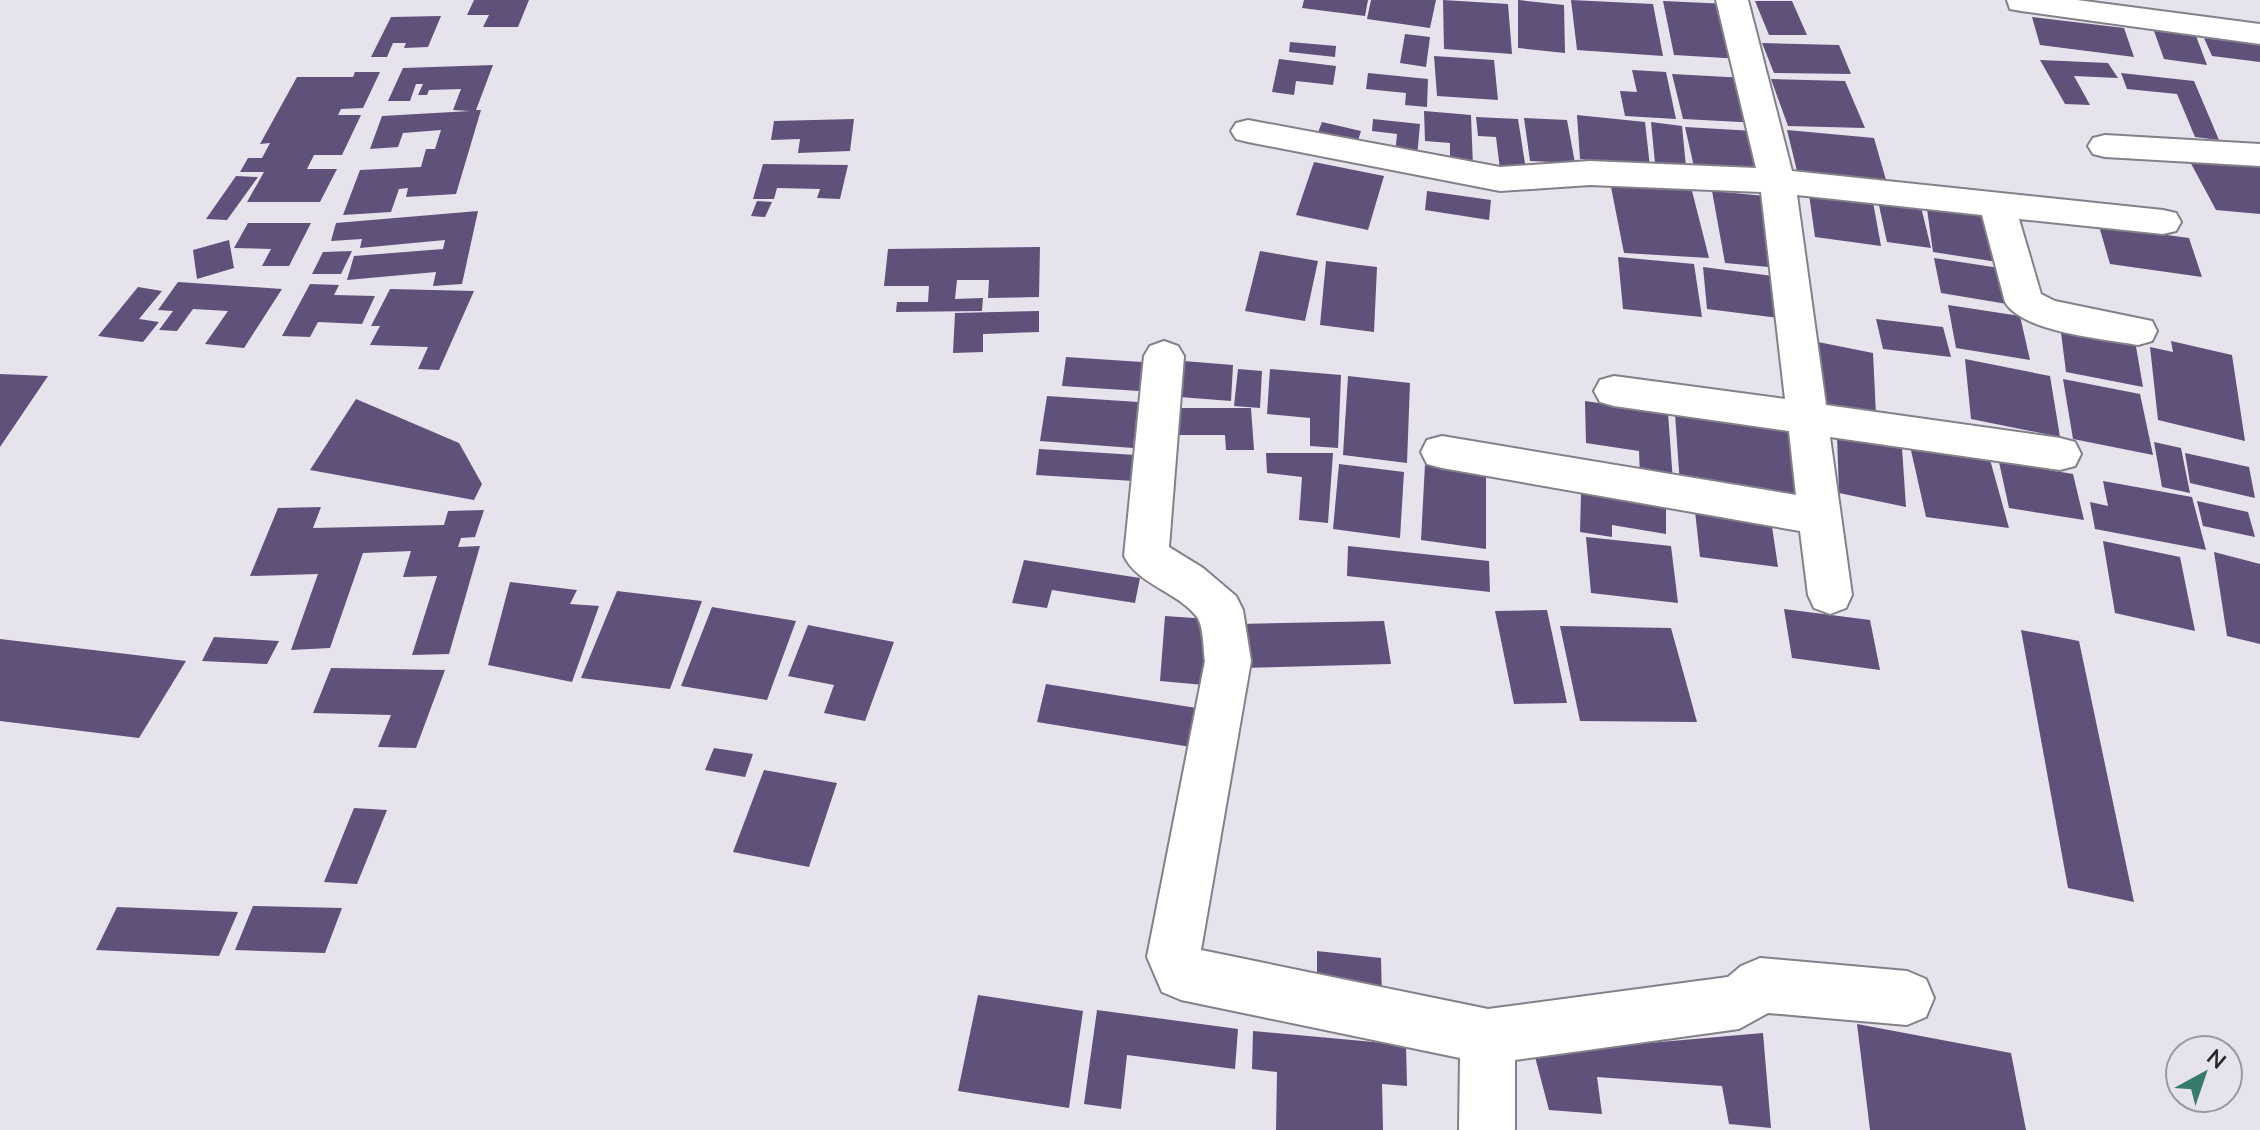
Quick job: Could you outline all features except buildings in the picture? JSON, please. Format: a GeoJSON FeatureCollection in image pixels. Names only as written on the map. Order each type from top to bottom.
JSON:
{"type":"FeatureCollection","features":[{"type":"Feature","properties":{"kind":"street"},"geometry":{"type":"LineString","coordinates":[[1732,0],[1777,181],[1830,595]]}},
{"type":"Feature","properties":{"kind":"street"},"geometry":{"type":"LineString","coordinates":[[2021,2],[2260,34]]}},
{"type":"Feature","properties":{"kind":"street"},"geometry":{"type":"LineString","coordinates":[[1248,131],[1500,179],[1590,173],[1777,181],[2163,222]]}},
{"type":"Feature","properties":{"kind":"street"},"geometry":{"type":"LineString","coordinates":[[2105,146],[2260,155]]}},
{"type":"Feature","properties":{"kind":"street"},"geometry":{"type":"LineString","coordinates":[[1997,203],[2024,302],[2046,313],[2138,331]]}},
{"type":"Feature","properties":{"kind":"street"},"geometry":{"type":"LineString","coordinates":[[1164,356],[1146,556],[1187,581],[1220,610],[1228,661],[1173,957],[1181,973],[1488,1036],[1739,1002],[1760,985],[1907,998]]}},
{"type":"Feature","properties":{"kind":"street"},"geometry":{"type":"LineString","coordinates":[[1614,391],[2060,454]]}},
{"type":"Feature","properties":{"kind":"street"},"geometry":{"type":"LineString","coordinates":[[1442,452],[1820,517]]}},
{"type":"Feature","properties":{"kind":"street"},"geometry":{"type":"LineString","coordinates":[[1487,1130],[1488,1036]]}}]}
